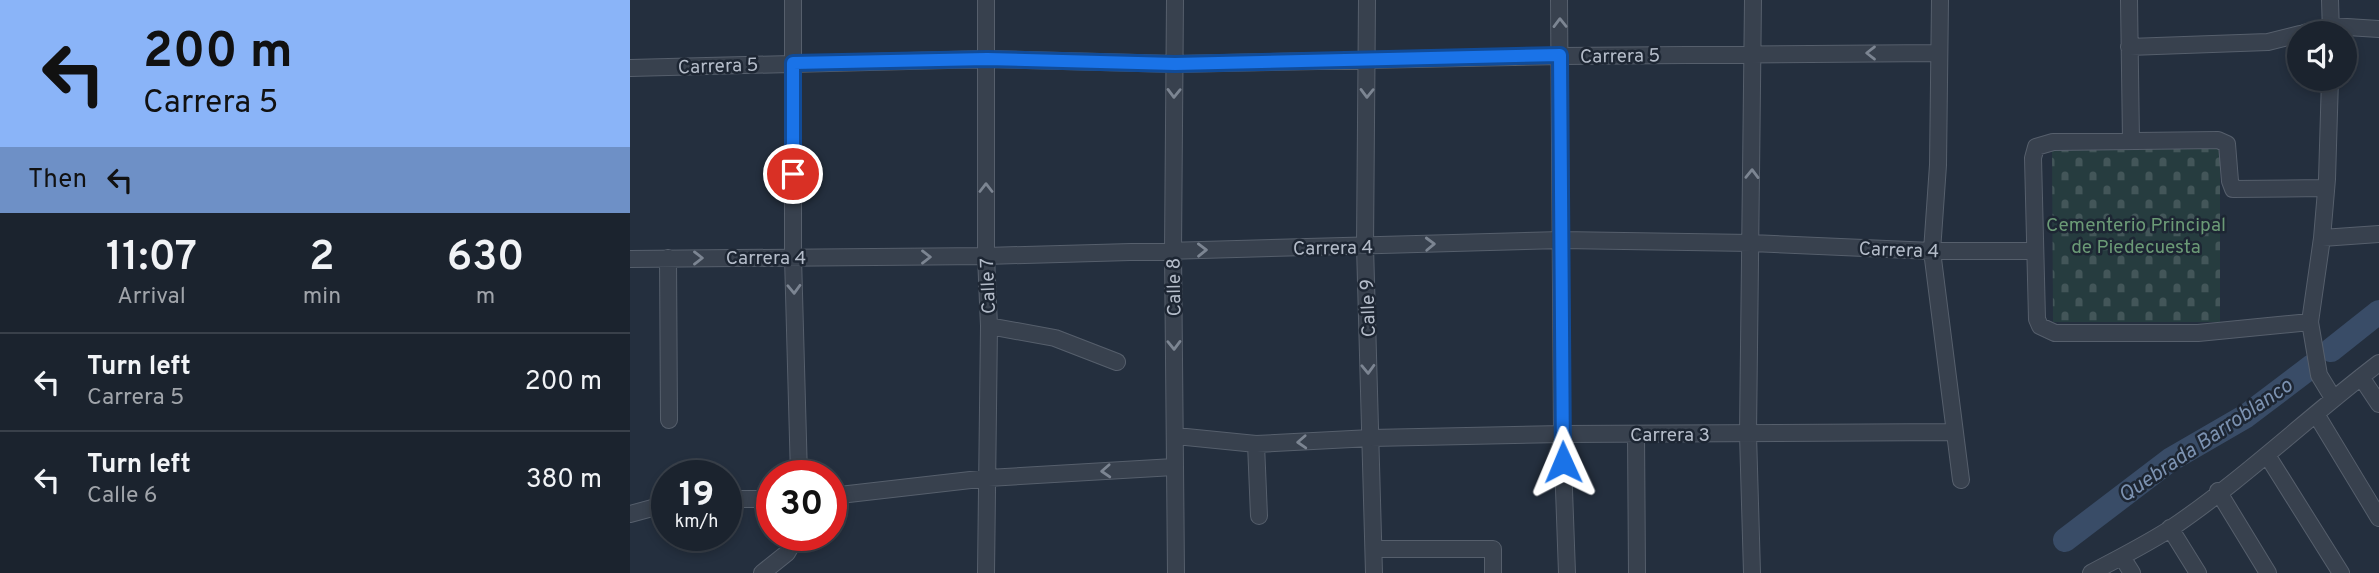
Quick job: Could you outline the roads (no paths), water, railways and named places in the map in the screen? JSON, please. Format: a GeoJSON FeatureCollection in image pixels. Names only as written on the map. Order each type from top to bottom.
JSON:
{"type":"FeatureCollection","features":[{"type":"Feature","properties":{"kind":"street"},"geometry":{"type":"LineString","coordinates":[[793,0],[793,257],[799,460]]}},
{"type":"Feature","properties":{"kind":"street","name":"Calle 7"},"geometry":{"type":"LineString","coordinates":[[986,0],[986,257],[989,326],[986,573]]}},
{"type":"Feature","properties":{"kind":"street","name":"Calle 8"},"geometry":{"type":"LineString","coordinates":[[1175,0],[1172,251],[1176,573]]}},
{"type":"Feature","properties":{"kind":"street","name":"Calle 9"},"geometry":{"type":"LineString","coordinates":[[1367,0],[1365,246],[1374,573]]}},
{"type":"Feature","properties":{"kind":"street"},"geometry":{"type":"LineString","coordinates":[[1559,0],[1567,573]]}},
{"type":"Feature","properties":{"kind":"street"},"geometry":{"type":"LineString","coordinates":[[1752,573],[1748,434],[1753,0]]}},
{"type":"Feature","properties":{"kind":"street"},"geometry":{"type":"LineString","coordinates":[[1940,0],[1938,165],[1933,251],[1961,480]]}},
{"type":"Feature","properties":{"kind":"street"},"geometry":{"type":"LineString","coordinates":[[2130,0],[2131,141]]}},
{"type":"Feature","properties":{"kind":"street"},"geometry":{"type":"LineString","coordinates":[[2330,0],[2331,21]]}},
{"type":"Feature","properties":{"kind":"street"},"geometry":{"type":"LineString","coordinates":[[2357,29],[2379,29]]}},
{"type":"Feature","properties":{"kind":"street"},"geometry":{"type":"LineString","coordinates":[[2129,47],[2268,43],[2287,38]]}},
{"type":"Feature","properties":{"kind":"street","name":"Carrera 5"},"geometry":{"type":"LineString","coordinates":[[630,68],[987,59],[1175,64],[1560,55],[1939,53]]}},
{"type":"Feature","properties":{"kind":"street"},"geometry":{"type":"LineString","coordinates":[[2330,91],[2322,238],[2310,322],[2319,375],[2333,398]]}},
{"type":"Feature","properties":{"kind":"street"},"geometry":{"type":"LineString","coordinates":[[2310,322],[2198,333],[2055,333],[2040,326],[2037,319],[2033,158],[2036,147],[2053,142],[2218,140],[2227,144],[2229,150],[2232,189],[2326,188]]}},
{"type":"Feature","properties":{"kind":"street"},"geometry":{"type":"LineString","coordinates":[[2322,238],[2379,234]]}},
{"type":"Feature","properties":{"kind":"street","name":"Carrera 4"},"geometry":{"type":"LineString","coordinates":[[630,259],[986,257],[1561,240],[1751,243],[1933,251],[2035,251]]}},
{"type":"Feature","properties":{"kind":"street"},"geometry":{"type":"LineString","coordinates":[[668,258],[669,420]]}},
{"type":"Feature","properties":{"kind":"street"},"geometry":{"type":"LineString","coordinates":[[989,326],[1055,338],[1117,362]]}},
{"type":"Feature","properties":{"kind":"street"},"geometry":{"type":"LineString","coordinates":[[2097,571],[2170,528],[2267,455],[2333,398],[2379,363]]}},
{"type":"Feature","properties":{"kind":"street"},"geometry":{"type":"LineString","coordinates":[[2361,377],[2379,404]]}},
{"type":"Feature","properties":{"kind":"street"},"geometry":{"type":"LineString","coordinates":[[2316,414],[2379,518]]}},
{"type":"Feature","properties":{"kind":"street","name":"Carrera 3"},"geometry":{"type":"LineString","coordinates":[[1176,436],[1255,444],[1371,438],[1563,434],[1955,432]]}},
{"type":"Feature","properties":{"kind":"street"},"geometry":{"type":"LineString","coordinates":[[1636,434],[1637,573]]}},
{"type":"Feature","properties":{"kind":"street"},"geometry":{"type":"LineString","coordinates":[[1255,444],[1259,516]]}},
{"type":"Feature","properties":{"kind":"street"},"geometry":{"type":"LineString","coordinates":[[2267,455],[2341,573]]}},
{"type":"Feature","properties":{"kind":"street"},"geometry":{"type":"LineString","coordinates":[[847,494],[988,478],[1174,467]]}},
{"type":"Feature","properties":{"kind":"street"},"geometry":{"type":"LineString","coordinates":[[2218,491],[2268,573]]}},
{"type":"Feature","properties":{"kind":"street"},"geometry":{"type":"LineString","coordinates":[[630,514],[651,508]]}},
{"type":"Feature","properties":{"kind":"street"},"geometry":{"type":"LineString","coordinates":[[2170,528],[2198,573]]}},
{"type":"Feature","properties":{"kind":"street"},"geometry":{"type":"LineString","coordinates":[[1374,549],[1493,549],[1493,573]]}},
{"type":"Feature","properties":{"kind":"street"},"geometry":{"type":"LineString","coordinates":[[762,573],[788,551]]}},
{"type":"Feature","properties":{"kind":"street"},"geometry":{"type":"LineString","coordinates":[[2122,556],[2132,573]]}},
{"type":"Feature","properties":{"kind":"waterway","name":"Quebrada Barroblanco"},"geometry":{"type":"LineString","coordinates":[[2331,350],[2379,312]]}},
{"type":"Feature","properties":{"kind":"waterway","name":"Quebrada Barroblanco"},"geometry":{"type":"LineString","coordinates":[[2065,540],[2170,460],[2246,416],[2312,366]]}},
{"type":"Feature","properties":{"kind":"park label","name":"Cementerio Principal de Piedecuesta"},"geometry":{"type":"Point","coordinates":[2136,235]}}]}
